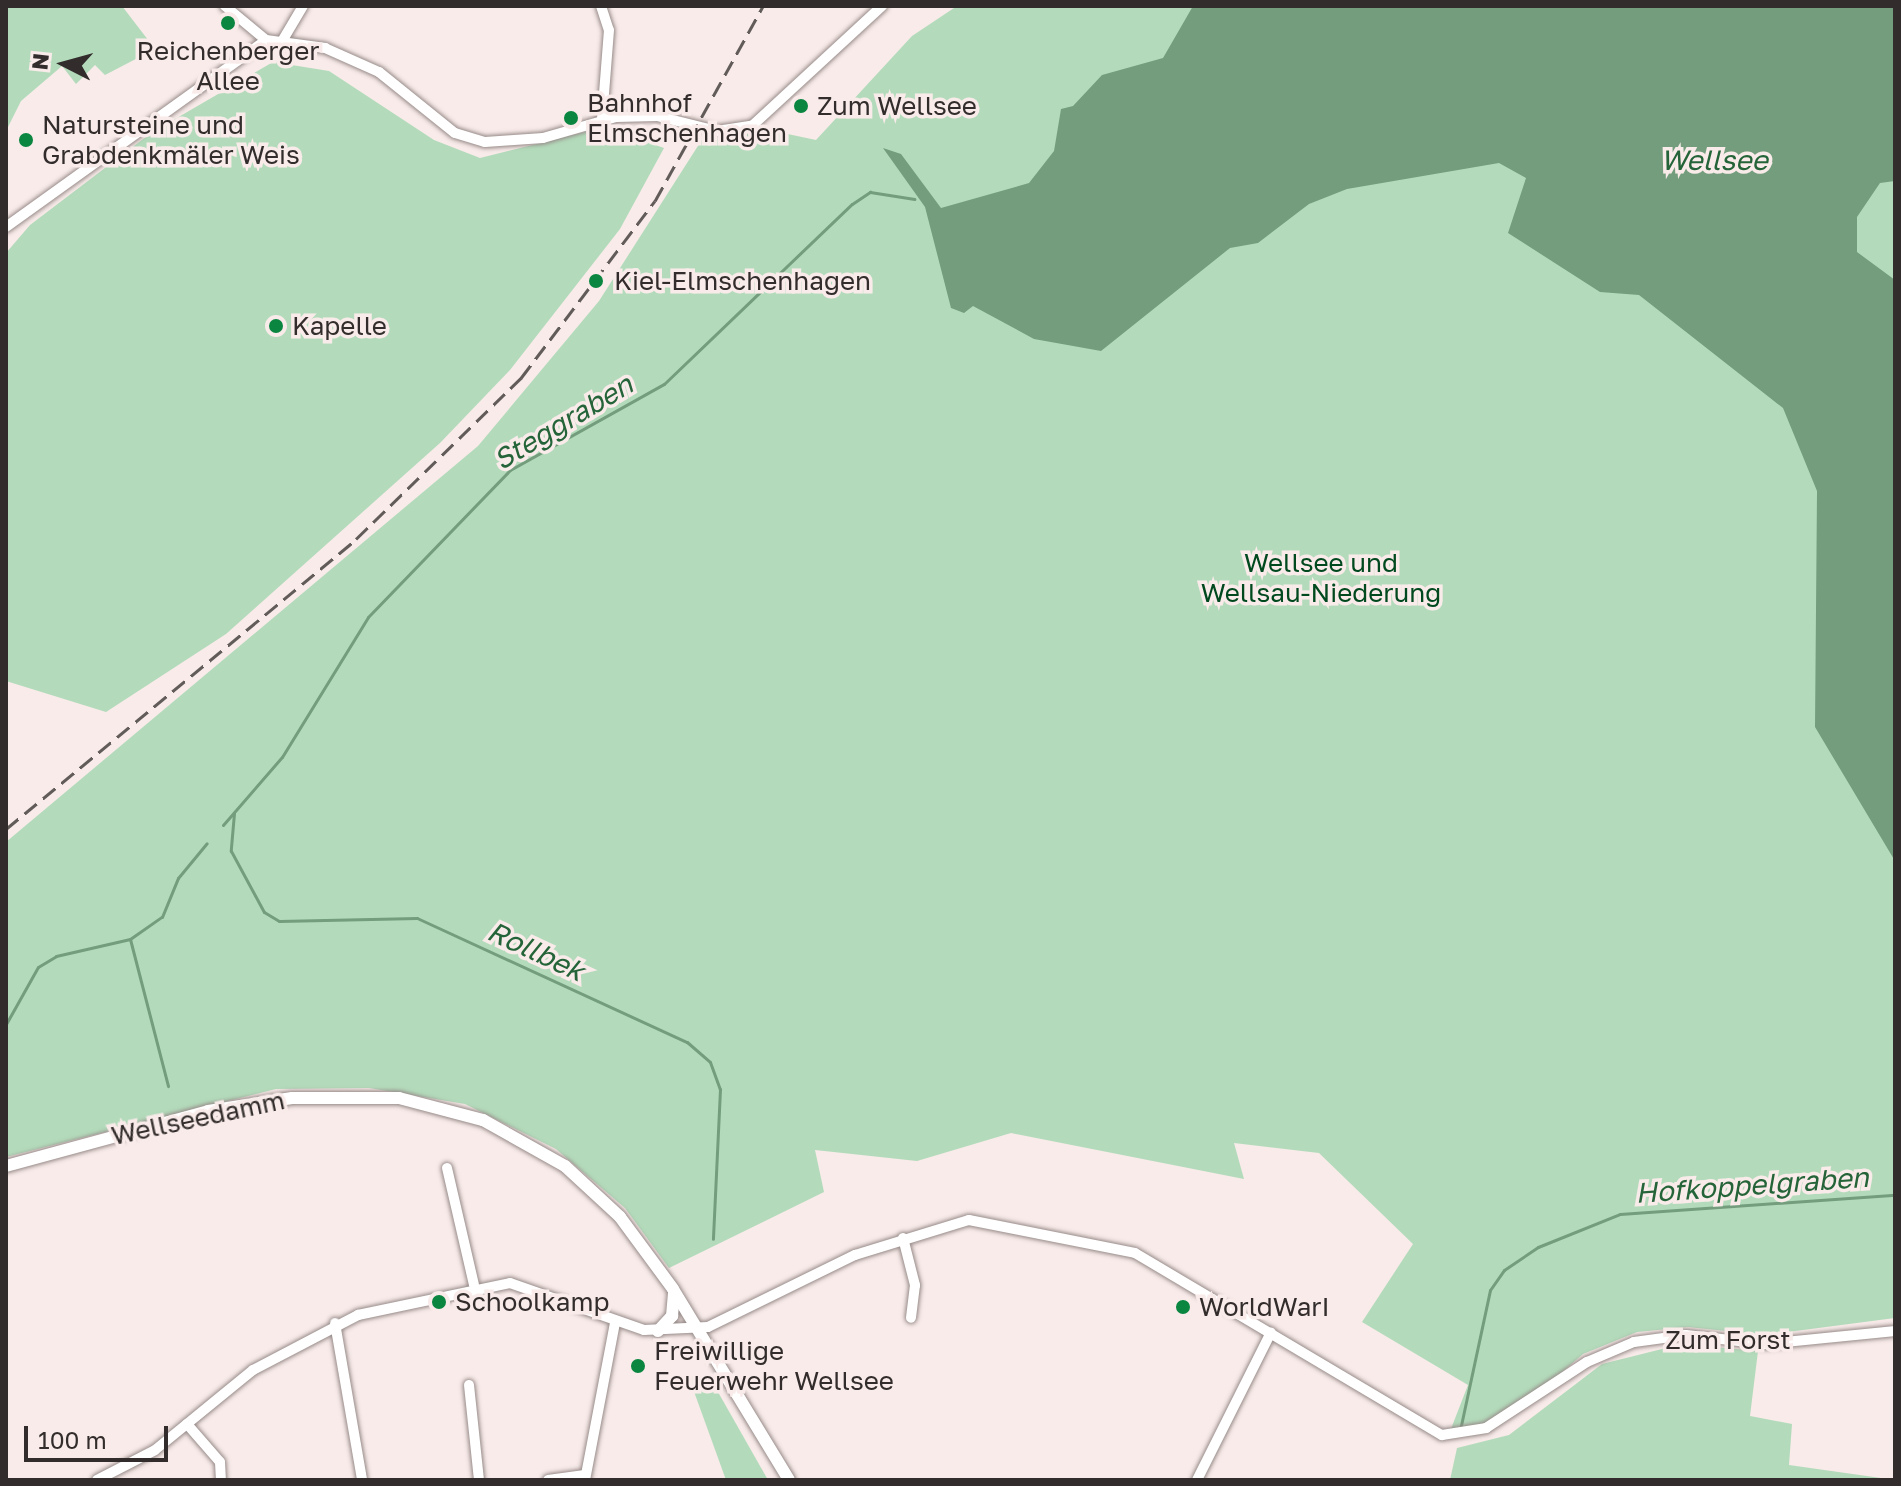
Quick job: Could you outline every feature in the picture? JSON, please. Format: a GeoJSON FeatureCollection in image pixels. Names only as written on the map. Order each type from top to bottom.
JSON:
{"type":"FeatureCollection","features":[{"type":"Feature","properties":{"kind":"main road","name":"Wellseedamm"},"geometry":{"type":"LineString","coordinates":[[6,1166],[253,1102],[344,1095],[417,1102],[483,1120],[565,1166],[620,1217],[673,1289],[789,1480]]}},
{"type":"Feature","properties":{"kind":"main road"},"geometry":{"type":"LineString","coordinates":[[658,1331],[672,1316],[673,1289]]}},
{"type":"Feature","properties":{"kind":"street"},"geometry":{"type":"LineString","coordinates":[[225,6],[266,40],[346,55],[455,133],[485,142],[543,138],[602,119],[657,116],[708,130],[764,119],[882,6]]}},
{"type":"Feature","properties":{"kind":"street"},"geometry":{"type":"LineString","coordinates":[[281,43],[303,6]]}},
{"type":"Feature","properties":{"kind":"street"},"geometry":{"type":"LineString","coordinates":[[601,6],[609,30],[602,119]]}},
{"type":"Feature","properties":{"kind":"street"},"geometry":{"type":"LineString","coordinates":[[6,227],[10,215],[266,40]]}},
{"type":"Feature","properties":{"kind":"street"},"geometry":{"type":"LineString","coordinates":[[447,1168],[474,1285]]}},
{"type":"Feature","properties":{"kind":"street"},"geometry":{"type":"LineString","coordinates":[[97,1480],[187,1424],[253,1370],[335,1323],[474,1285],[532,1286],[615,1322],[658,1331],[698,1328],[903,1238],[969,1220],[1112,1245],[1271,1332],[1197,1480]]}},
{"type":"Feature","properties":{"kind":"street"},"geometry":{"type":"LineString","coordinates":[[903,1238],[915,1285],[911,1318]]}},
{"type":"Feature","properties":{"kind":"street"},"geometry":{"type":"LineString","coordinates":[[548,1480],[585,1478],[615,1322]]}},
{"type":"Feature","properties":{"kind":"street"},"geometry":{"type":"LineString","coordinates":[[335,1323],[362,1480]]}},
{"type":"Feature","properties":{"kind":"street","name":"Zum Forst"},"geometry":{"type":"LineString","coordinates":[[1271,1332],[1442,1435],[1486,1428],[1587,1362],[1634,1342],[1686,1335],[1765,1344],[1892,1331]]}},
{"type":"Feature","properties":{"kind":"street"},"geometry":{"type":"LineString","coordinates":[[469,1385],[479,1480]]}},
{"type":"Feature","properties":{"kind":"street"},"geometry":{"type":"LineString","coordinates":[[187,1424],[220,1462],[221,1480]]}},
{"type":"Feature","properties":{"kind":"green space"},"geometry":{"type":"Polygon","coordinates":[[[6,6],[122,6],[155,49],[105,75],[95,65],[76,84],[62,66],[21,101],[6,131],[6,6]]]}},
{"type":"Feature","properties":{"kind":"green space","name":"Wellsee und Wellsau-Niederung"},"geometry":{"type":"Polygon","coordinates":[[[957,6],[1895,6],[1895,1318],[1764,1335],[1688,1327],[1637,1332],[1583,1354],[1506,1421],[1449,1434],[1468,1385],[1362,1322],[1413,1244],[1319,1153],[1234,1143],[1244,1179],[1011,1133],[917,1161],[815,1150],[824,1192],[669,1268],[625,1208],[556,1149],[465,1104],[369,1088],[276,1089],[6,1157],[6,842],[478,446],[599,301],[703,138],[730,140],[764,129],[816,140],[912,36],[957,6]]]}},
{"type":"Feature","properties":{"kind":"green space"},"geometry":{"type":"Polygon","coordinates":[[[273,62],[329,71],[434,140],[480,158],[605,127],[664,148],[620,229],[510,370],[440,443],[226,634],[106,712],[6,681],[6,253],[30,225],[151,133],[273,62]]]}},
{"type":"Feature","properties":{"kind":"green space"},"geometry":{"type":"Polygon","coordinates":[[[1682,1344],[1758,1351],[1750,1416],[1792,1424],[1789,1465],[1895,1480],[1450,1480],[1457,1448],[1509,1435],[1602,1364],[1682,1344]]]}},
{"type":"Feature","properties":{"kind":"green space"},"geometry":{"type":"Polygon","coordinates":[[[688,1375],[714,1385],[768,1480],[726,1480],[688,1375]]]}},
{"type":"Feature","properties":{"kind":"water","name":"Wellsee"},"geometry":{"type":"Polygon","coordinates":[[[1193,6],[1895,6],[1895,181],[1880,183],[1857,217],[1857,252],[1895,280],[1895,861],[1815,727],[1817,491],[1783,408],[1639,295],[1600,292],[1508,233],[1526,178],[1499,163],[1347,189],[1309,204],[1258,243],[1230,248],[1101,351],[1034,339],[973,306],[964,313],[951,308],[925,207],[883,148],[901,154],[941,208],[1029,183],[1054,151],[1061,109],[1073,106],[1102,75],[1163,58],[1193,6]]]}},
{"type":"Feature","properties":{"kind":"waterway","name":"Steggraben"},"geometry":{"type":"LineString","coordinates":[[223,825],[282,757],[368,617],[510,470],[664,384],[852,204],[870,192],[914,199]]}},
{"type":"Feature","properties":{"kind":"waterway","name":"Rollbek"},"geometry":{"type":"LineString","coordinates":[[234,813],[231,851],[264,912],[279,921],[417,918],[687,1042],[710,1062],[720,1089],[713,1239]]}},
{"type":"Feature","properties":{"kind":"waterway","name":"Steggraben"},"geometry":{"type":"LineString","coordinates":[[6,1024],[38,967],[56,956],[130,939],[162,917],[178,878],[207,843]]}},
{"type":"Feature","properties":{"kind":"waterway"},"geometry":{"type":"LineString","coordinates":[[130,939],[168,1086]]}},
{"type":"Feature","properties":{"kind":"waterway","name":"Hofkoppelgraben"},"geometry":{"type":"LineString","coordinates":[[1460,1430],[1490,1290],[1504,1270],[1538,1247],[1620,1214],[1895,1195]]}},
{"type":"Feature","properties":{"kind":"railway"},"geometry":{"type":"LineString","coordinates":[[6,829],[356,539],[521,378],[655,201],[763,6]]}},
{"type":"Feature","properties":{"kind":"place","name":"Reichenberger Allee"},"geometry":{"type":"Point","coordinates":[228,23]}},
{"type":"Feature","properties":{"kind":"place","name":"Zum Wellsee"},"geometry":{"type":"Point","coordinates":[801,106]}},
{"type":"Feature","properties":{"kind":"place","name":"Bahnhof Elmschenhagen"},"geometry":{"type":"Point","coordinates":[571,118]}},
{"type":"Feature","properties":{"kind":"place","name":"Natursteine und Grabdenkmäler Weis"},"geometry":{"type":"Point","coordinates":[26,140]}},
{"type":"Feature","properties":{"kind":"place","name":"Kiel-Elmschenhagen"},"geometry":{"type":"Point","coordinates":[596,281]}},
{"type":"Feature","properties":{"kind":"place","name":"Kapelle"},"geometry":{"type":"Point","coordinates":[276,326]}},
{"type":"Feature","properties":{"kind":"place","name":"Schoolkamp"},"geometry":{"type":"Point","coordinates":[439,1302]}},
{"type":"Feature","properties":{"kind":"place","name":"WorldWarI"},"geometry":{"type":"Point","coordinates":[1183,1307]}},
{"type":"Feature","properties":{"kind":"place","name":"Freiwillige Feuerwehr Wellsee"},"geometry":{"type":"Point","coordinates":[638,1366]}}]}
